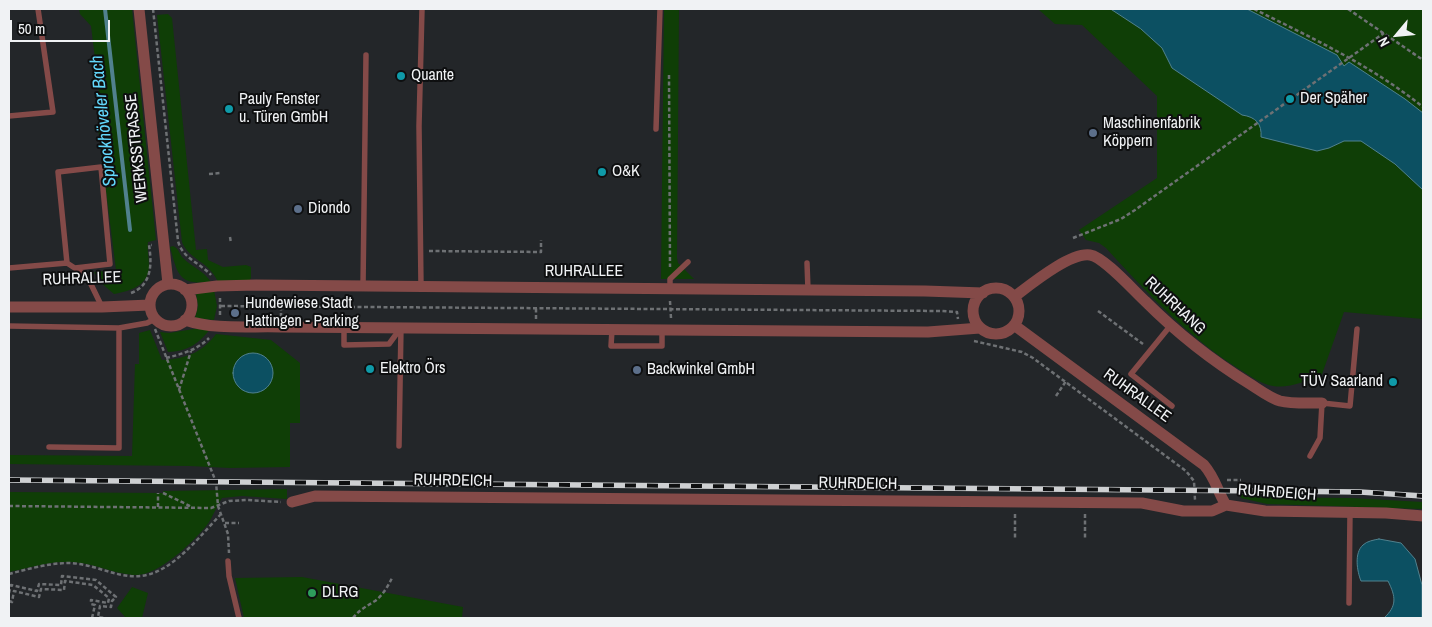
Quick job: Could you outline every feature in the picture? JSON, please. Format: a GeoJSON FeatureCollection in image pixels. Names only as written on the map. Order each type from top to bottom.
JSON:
{"type":"FeatureCollection","features":[{"type":"Feature","properties":{"kind":"street","name":"WERKSSTRASSE"},"geometry":{"type":"LineString","coordinates":[[139,9],[168,284]]}},
{"type":"Feature","properties":{"kind":"street","name":"RUHRHANG"},"geometry":{"type":"LineString","coordinates":[[1014,297],[1065,262],[1090,255],[1098,258],[1113,270],[1191,344],[1223,368],[1279,401],[1322,404]]}},
{"type":"Feature","properties":{"kind":"street","name":"RUHRALLEE"},"geometry":{"type":"LineString","coordinates":[[168,284],[178,285],[186,290],[217,286],[670,284],[808,290],[983,293],[990,289],[1000,289],[1014,297]]}},
{"type":"Feature","properties":{"kind":"street"},"geometry":{"type":"LineString","coordinates":[[168,284],[161,286],[151,296],[150,306],[153,320],[162,324],[170,326],[179,324],[190,314],[191,307],[186,290]]}},
{"type":"Feature","properties":{"kind":"street"},"geometry":{"type":"LineString","coordinates":[[983,293],[977,298],[973,311],[975,320],[980,328],[997,334],[1003,333],[1014,325],[1018,314],[1018,306],[1014,297]]}},
{"type":"Feature","properties":{"kind":"street","name":"RUHRALLEE"},"geometry":{"type":"LineString","coordinates":[[9,307],[150,306]]}},
{"type":"Feature","properties":{"kind":"street"},"geometry":{"type":"LineString","coordinates":[[185,320],[194,323],[217,325],[612,330],[928,332],[980,328]]}},
{"type":"Feature","properties":{"kind":"street","name":"RUHRALLEE"},"geometry":{"type":"LineString","coordinates":[[1014,325],[1204,465],[1216,481],[1221,498],[1226,506]]}},
{"type":"Feature","properties":{"kind":"street","name":"RUHRDEICH"},"geometry":{"type":"LineString","coordinates":[[292,502],[314,496],[1084,502],[1142,503],[1172,510],[1212,511],[1226,506],[1265,511],[1350,512],[1423,516]]}},
{"type":"Feature","properties":{"kind":"lane"},"geometry":{"type":"LineString","coordinates":[[9,116],[52,112],[38,9]]}},
{"type":"Feature","properties":{"kind":"lane"},"geometry":{"type":"LineString","coordinates":[[421,286],[419,126],[422,9]]}},
{"type":"Feature","properties":{"kind":"lane"},"geometry":{"type":"LineString","coordinates":[[656,129],[660,9]]}},
{"type":"Feature","properties":{"kind":"lane"},"geometry":{"type":"LineString","coordinates":[[363,286],[366,55]]}},
{"type":"Feature","properties":{"kind":"lane"},"geometry":{"type":"LineString","coordinates":[[67,263],[58,172],[101,167],[110,264],[75,268]]}},
{"type":"Feature","properties":{"kind":"lane"},"geometry":{"type":"LineString","coordinates":[[670,284],[688,262]]}},
{"type":"Feature","properties":{"kind":"lane"},"geometry":{"type":"LineString","coordinates":[[9,268],[67,263],[88,276],[102,307]]}},
{"type":"Feature","properties":{"kind":"lane"},"geometry":{"type":"LineString","coordinates":[[807,263],[808,290]]}},
{"type":"Feature","properties":{"kind":"lane"},"geometry":{"type":"LineString","coordinates":[[9,326],[119,328],[147,323],[153,320]]}},
{"type":"Feature","properties":{"kind":"lane"},"geometry":{"type":"LineString","coordinates":[[1171,325],[1131,374],[1172,406]]}},
{"type":"Feature","properties":{"kind":"lane"},"geometry":{"type":"LineString","coordinates":[[344,327],[344,345],[389,344],[401,327]]}},
{"type":"Feature","properties":{"kind":"lane"},"geometry":{"type":"LineString","coordinates":[[399,446],[401,327]]}},
{"type":"Feature","properties":{"kind":"lane"},"geometry":{"type":"LineString","coordinates":[[49,447],[119,448],[119,328]]}},
{"type":"Feature","properties":{"kind":"lane"},"geometry":{"type":"LineString","coordinates":[[1310,456],[1320,438],[1322,404],[1350,406],[1357,329]]}},
{"type":"Feature","properties":{"kind":"lane"},"geometry":{"type":"LineString","coordinates":[[612,330],[612,346],[662,346],[666,330]]}},
{"type":"Feature","properties":{"kind":"lane"},"geometry":{"type":"LineString","coordinates":[[1349,603],[1350,512]]}},
{"type":"Feature","properties":{"kind":"lane"},"geometry":{"type":"LineString","coordinates":[[228,561],[228,576],[234,592],[239,618]]}},
{"type":"Feature","properties":{"kind":"path","name":"WERKSSTRASSE"},"geometry":{"type":"LineString","coordinates":[[153,9],[178,241]]}},
{"type":"Feature","properties":{"kind":"path"},"geometry":{"type":"LineString","coordinates":[[1254,9],[1348,58],[1401,89],[1423,107]]}},
{"type":"Feature","properties":{"kind":"path"},"geometry":{"type":"LineString","coordinates":[[1348,9],[1423,58]]}},
{"type":"Feature","properties":{"kind":"path"},"geometry":{"type":"LineString","coordinates":[[1073,238],[1121,219],[1135,210],[1384,33]]}},
{"type":"Feature","properties":{"kind":"path"},"geometry":{"type":"LineString","coordinates":[[666,330],[670,309],[668,67]]}},
{"type":"Feature","properties":{"kind":"path"},"geometry":{"type":"LineString","coordinates":[[209,174],[220,173]]}},
{"type":"Feature","properties":{"kind":"path"},"geometry":{"type":"LineString","coordinates":[[230,236],[231,243]]}},
{"type":"Feature","properties":{"kind":"path"},"geometry":{"type":"LineString","coordinates":[[420,251],[541,252],[541,240]]}},
{"type":"Feature","properties":{"kind":"path"},"geometry":{"type":"LineString","coordinates":[[163,242],[178,241],[184,254],[202,265],[217,286],[221,306],[217,325],[207,340],[192,351],[166,358]]}},
{"type":"Feature","properties":{"kind":"path","name":"RUHRALLEE"},"geometry":{"type":"LineString","coordinates":[[129,293],[143,285],[148,278],[152,267],[149,245],[163,242]]}},
{"type":"Feature","properties":{"kind":"path"},"geometry":{"type":"LineString","coordinates":[[221,306],[957,312],[958,321],[965,335],[977,342],[1022,352],[1066,382],[1192,476],[1195,499],[1200,511]]}},
{"type":"Feature","properties":{"kind":"path"},"geometry":{"type":"LineString","coordinates":[[1098,311],[1150,349]]}},
{"type":"Feature","properties":{"kind":"path"},"geometry":{"type":"LineString","coordinates":[[153,320],[166,358],[216,482],[218,506],[228,534],[228,561]]}},
{"type":"Feature","properties":{"kind":"path"},"geometry":{"type":"LineString","coordinates":[[179,391],[192,351]]}},
{"type":"Feature","properties":{"kind":"path"},"geometry":{"type":"LineString","coordinates":[[1056,396],[1074,369]]}},
{"type":"Feature","properties":{"kind":"path"},"geometry":{"type":"LineString","coordinates":[[158,493],[158,507]]}},
{"type":"Feature","properties":{"kind":"path"},"geometry":{"type":"LineString","coordinates":[[163,493],[194,508]]}},
{"type":"Feature","properties":{"kind":"path"},"geometry":{"type":"LineString","coordinates":[[9,506],[211,508],[229,501],[292,502]]}},
{"type":"Feature","properties":{"kind":"path"},"geometry":{"type":"LineString","coordinates":[[9,574],[69,563],[91,567],[116,575],[131,577],[145,575],[162,569],[176,558],[221,514]]}},
{"type":"Feature","properties":{"kind":"path"},"geometry":{"type":"LineString","coordinates":[[1016,521],[1016,538]]}},
{"type":"Feature","properties":{"kind":"path"},"geometry":{"type":"LineString","coordinates":[[1085,538],[1086,521]]}},
{"type":"Feature","properties":{"kind":"path"},"geometry":{"type":"LineString","coordinates":[[225,523],[239,523]]}},
{"type":"Feature","properties":{"kind":"path"},"geometry":{"type":"LineString","coordinates":[[40,589],[64,590],[62,576],[96,580],[116,597],[110,603]]}},
{"type":"Feature","properties":{"kind":"path"},"geometry":{"type":"LineString","coordinates":[[353,618],[377,599],[388,587],[392,578]]}},
{"type":"Feature","properties":{"kind":"path"},"geometry":{"type":"LineString","coordinates":[[63,585],[65,580],[93,585],[109,598],[111,607],[100,606],[98,617]]}},
{"type":"Feature","properties":{"kind":"path"},"geometry":{"type":"LineString","coordinates":[[93,585],[96,580]]}},
{"type":"Feature","properties":{"kind":"path"},"geometry":{"type":"LineString","coordinates":[[39,584],[63,585]]}},
{"type":"Feature","properties":{"kind":"path"},"geometry":{"type":"LineString","coordinates":[[9,593],[11,585],[37,591],[39,584]]}},
{"type":"Feature","properties":{"kind":"path"},"geometry":{"type":"LineString","coordinates":[[14,591],[39,597],[39,584]]}},
{"type":"Feature","properties":{"kind":"path"},"geometry":{"type":"LineString","coordinates":[[9,601],[12,602],[16,586]]}},
{"type":"Feature","properties":{"kind":"path"},"geometry":{"type":"LineString","coordinates":[[106,618],[92,617],[95,605],[91,604],[92,600],[110,603]]}},
{"type":"Feature","properties":{"kind":"green space"},"geometry":{"type":"Polygon","coordinates":[[[79,9],[132,9],[156,240],[148,242],[149,267],[142,283],[132,289],[114,294],[100,282],[94,272],[116,270],[98,128],[102,115],[91,26],[80,14],[79,9]]]}},
{"type":"Feature","properties":{"kind":"green space"},"geometry":{"type":"Polygon","coordinates":[[[664,9],[679,9],[677,258],[678,263],[694,279],[661,279],[664,9]]]}},
{"type":"Feature","properties":{"kind":"green space"},"geometry":{"type":"Polygon","coordinates":[[[1038,9],[1423,9],[1423,319],[1344,312],[1321,377],[1279,387],[1259,381],[1202,343],[1168,313],[1106,248],[1099,243],[1086,240],[1079,230],[1157,178],[1157,96],[1082,25],[1055,24],[1038,9]]]}},
{"type":"Feature","properties":{"kind":"green space"},"geometry":{"type":"Polygon","coordinates":[[[168,14],[172,18],[196,250],[207,249],[208,260],[223,267],[246,265],[251,267],[251,278],[249,281],[218,282],[210,269],[189,253],[182,242],[157,15],[168,14]]]}},
{"type":"Feature","properties":{"kind":"green space"},"geometry":{"type":"Polygon","coordinates":[[[170,247],[177,248],[183,258],[211,282],[200,283],[186,280],[178,272],[175,265],[170,247]]]}},
{"type":"Feature","properties":{"kind":"green space"},"geometry":{"type":"Polygon","coordinates":[[[214,290],[217,306],[214,320],[195,318],[198,306],[196,293],[214,290]]]}},
{"type":"Feature","properties":{"kind":"green space"},"geometry":{"type":"Polygon","coordinates":[[[211,328],[192,346],[175,352],[168,352],[160,332],[169,333],[211,328]]]}},
{"type":"Feature","properties":{"kind":"green space"},"geometry":{"type":"Polygon","coordinates":[[[150,330],[162,360],[192,354],[211,341],[216,334],[271,340],[300,363],[300,423],[290,423],[290,467],[230,468],[9,464],[9,455],[132,456],[135,364],[139,364],[139,333],[150,330]]]}},
{"type":"Feature","properties":{"kind":"green space"},"geometry":{"type":"Polygon","coordinates":[[[287,489],[287,499],[242,496],[222,498],[207,525],[193,541],[174,558],[153,571],[143,574],[125,574],[77,562],[46,564],[9,572],[9,492],[163,493],[163,491],[287,489]]]}},
{"type":"Feature","properties":{"kind":"green space"},"geometry":{"type":"Polygon","coordinates":[[[1239,493],[1249,497],[1350,498],[1423,502],[1423,509],[1267,504],[1241,498],[1239,493]]]}},
{"type":"Feature","properties":{"kind":"green space","name":"DLRG"},"geometry":{"type":"Polygon","coordinates":[[[302,577],[463,607],[462,618],[244,618],[235,578],[302,577]]]}},
{"type":"Feature","properties":{"kind":"green space"},"geometry":{"type":"Polygon","coordinates":[[[132,587],[148,593],[142,618],[126,618],[117,608],[132,587]]]}},
{"type":"Feature","properties":{"kind":"water"},"geometry":{"type":"Polygon","coordinates":[[[1111,9],[1247,9],[1337,55],[1344,66],[1349,62],[1423,113],[1423,190],[1395,164],[1361,141],[1344,141],[1317,151],[1261,137],[1259,125],[1254,119],[1242,115],[1172,68],[1162,48],[1141,29],[1111,9]]]}},
{"type":"Feature","properties":{"kind":"water"},"geometry":{"type":"Polygon","coordinates":[[[257,353],[264,356],[270,362],[273,373],[272,381],[264,390],[257,393],[249,393],[242,390],[234,381],[233,369],[236,362],[245,354],[257,353]]]}},
{"type":"Feature","properties":{"kind":"water"},"geometry":{"type":"Polygon","coordinates":[[[1379,539],[1401,543],[1415,559],[1422,585],[1422,618],[1384,618],[1394,601],[1393,592],[1388,581],[1361,581],[1357,557],[1360,548],[1371,541],[1379,539]]]}},
{"type":"Feature","properties":{"kind":"waterway","name":"Sprockhöveler Bach"},"geometry":{"type":"LineString","coordinates":[[105,9],[130,230]]}},
{"type":"Feature","properties":{"kind":"railway"},"geometry":{"type":"LineString","coordinates":[[9,480],[1360,492],[1423,496]]}},
{"type":"Feature","properties":{"kind":"place","name":"Quante"},"geometry":{"type":"Point","coordinates":[401,76]}},
{"type":"Feature","properties":{"kind":"place","name":"Der Späher"},"geometry":{"type":"Point","coordinates":[1290,99]}},
{"type":"Feature","properties":{"kind":"place","name":"Pauly Fenster u. Türen GmbH"},"geometry":{"type":"Point","coordinates":[229,109]}},
{"type":"Feature","properties":{"kind":"place","name":"Maschinenfabrik Köppern"},"geometry":{"type":"Point","coordinates":[1093,133]}},
{"type":"Feature","properties":{"kind":"place","name":"O&K"},"geometry":{"type":"Point","coordinates":[602,172]}},
{"type":"Feature","properties":{"kind":"place","name":"Diondo"},"geometry":{"type":"Point","coordinates":[298,209]}},
{"type":"Feature","properties":{"kind":"place","name":"Hundewiese Stadt Hattingen - Parking"},"geometry":{"type":"Point","coordinates":[235,313]}},
{"type":"Feature","properties":{"kind":"place","name":"Elektro Örs"},"geometry":{"type":"Point","coordinates":[370,369]}},
{"type":"Feature","properties":{"kind":"place","name":"Backwinkel GmbH"},"geometry":{"type":"Point","coordinates":[637,370]}},
{"type":"Feature","properties":{"kind":"place","name":"TÜV Saarland"},"geometry":{"type":"Point","coordinates":[1393,382]}},
{"type":"Feature","properties":{"kind":"place","name":"DLRG"},"geometry":{"type":"Point","coordinates":[312,593]}}]}
